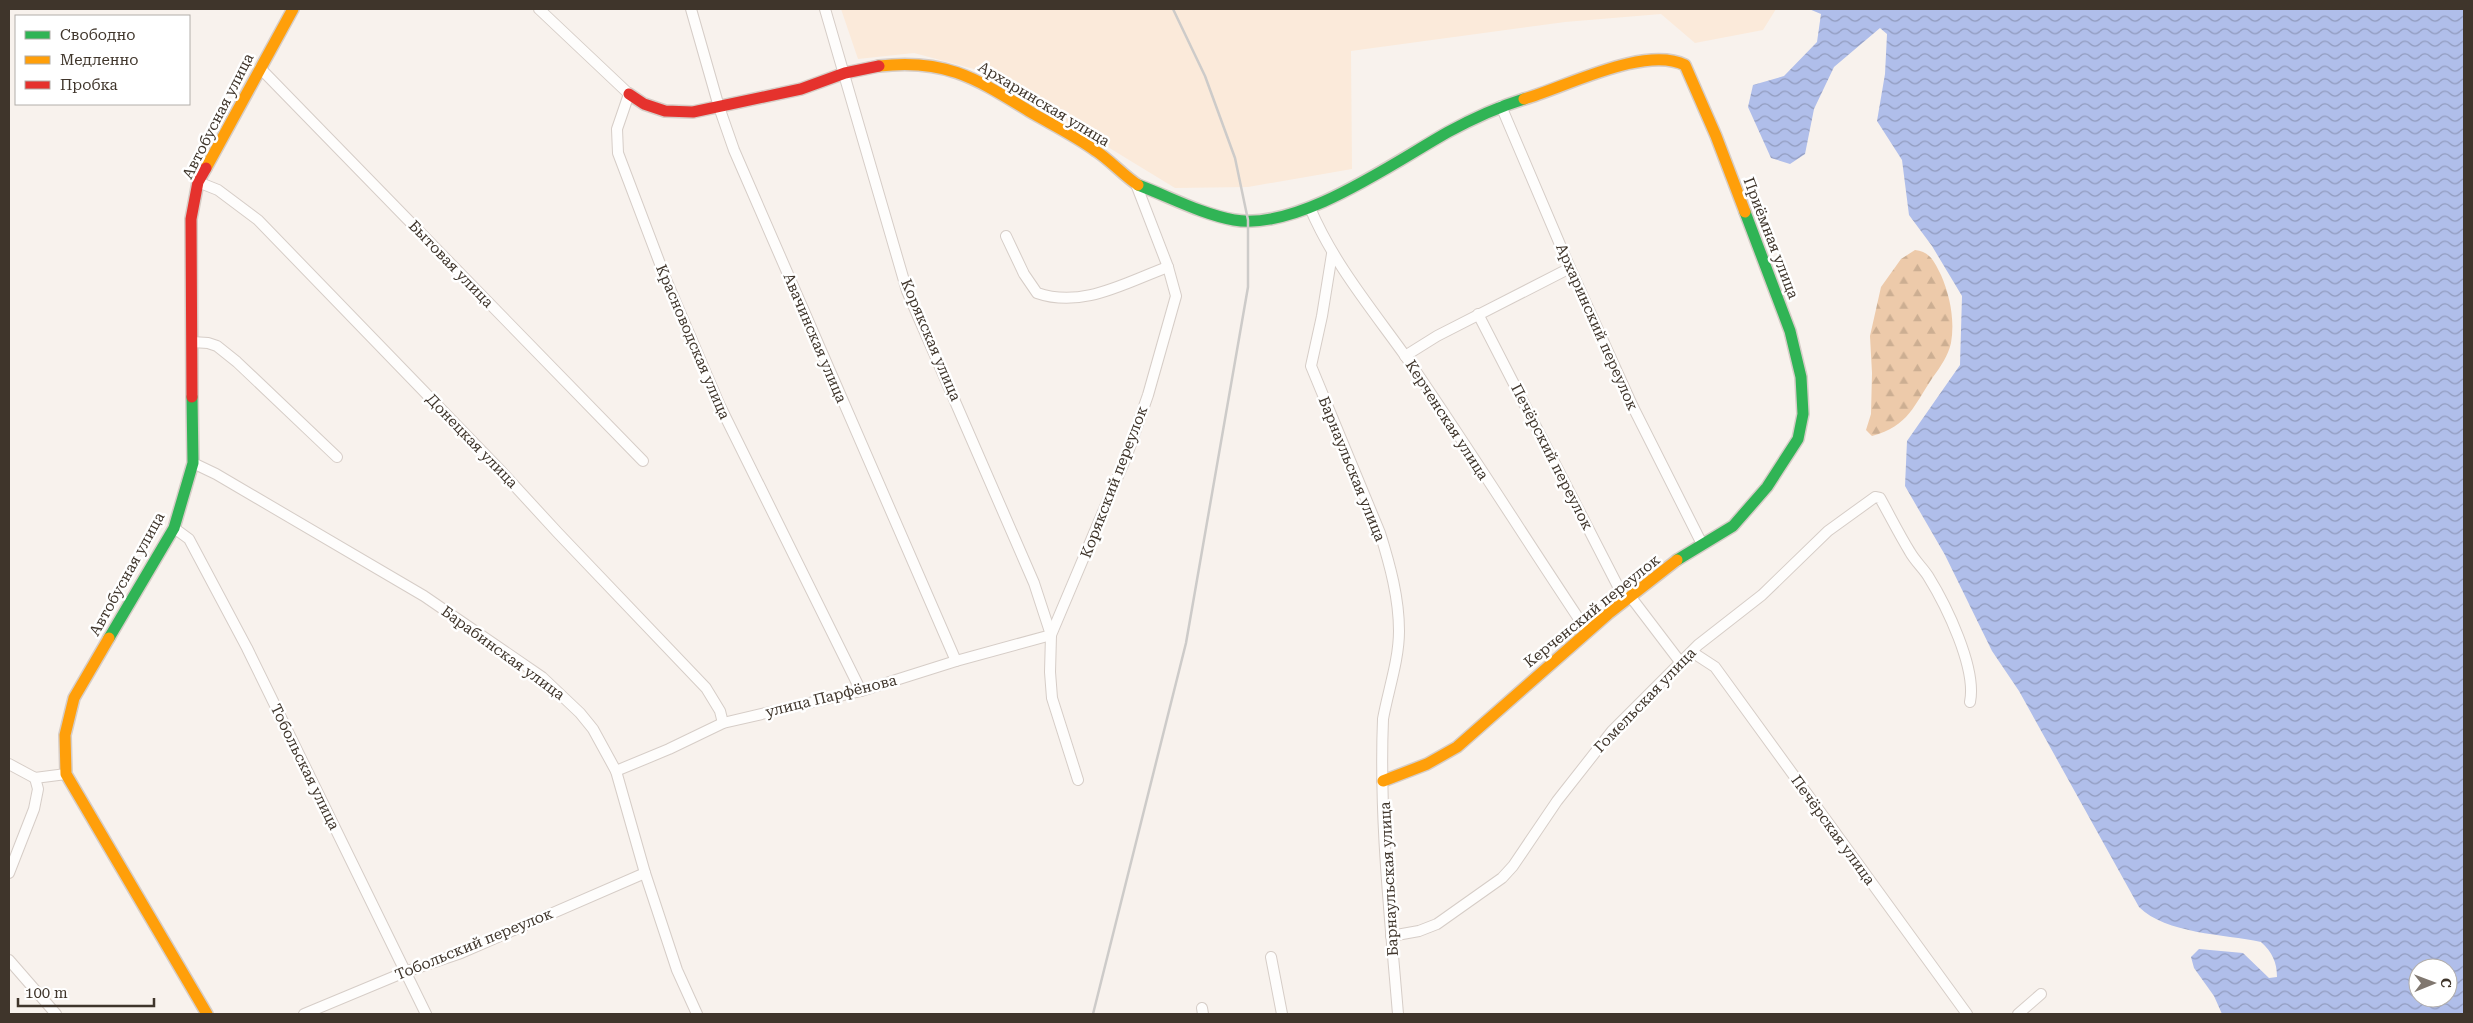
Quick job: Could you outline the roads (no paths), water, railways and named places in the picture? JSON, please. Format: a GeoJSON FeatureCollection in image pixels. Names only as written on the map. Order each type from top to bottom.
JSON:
{"type":"FeatureCollection","features":[{"type":"Feature","properties":{"kind":"street","name":"Автобусная улица"},"geometry":{"type":"LineString","coordinates":[[207,1014],[66,774],[65,735],[74,698],[174,528],[193,463],[191,219],[198,182],[293,9]]}},
{"type":"Feature","properties":{"kind":"street"},"geometry":{"type":"LineString","coordinates":[[538,9],[629,94]]}},
{"type":"Feature","properties":{"kind":"street","name":"Авачинская улица"},"geometry":{"type":"LineString","coordinates":[[691,9],[719,107],[753,194],[956,661]]}},
{"type":"Feature","properties":{"kind":"street","name":"Корякская улица"},"geometry":{"type":"LineString","coordinates":[[825,9],[907,291],[1034,583],[1051,635]]}},
{"type":"Feature","properties":{"kind":"street","name":"Архаринская улица"},"geometry":{"type":"LineString","coordinates":[[629,94],[644,104],[665,111],[693,112],[801,89],[845,73],[908,63],[933,65],[957,71],[983,83],[1096,151],[1136,184],[1235,220],[1267,219],[1310,208],[1378,173],[1450,131],[1501,106],[1548,92],[1611,67],[1654,60],[1675,60]]}},
{"type":"Feature","properties":{"kind":"street","name":"Приёмная улица"},"geometry":{"type":"LineString","coordinates":[[1675,60],[1689,69],[1790,330],[1800,377],[1802,414],[1798,439]]}},
{"type":"Feature","properties":{"kind":"street","name":"Бытовая улица"},"geometry":{"type":"LineString","coordinates":[[260,68],[644,460]]}},
{"type":"Feature","properties":{"kind":"street","name":"Красноводская улица"},"geometry":{"type":"LineString","coordinates":[[629,94],[617,129],[618,153],[665,277],[720,406],[861,691]]}},
{"type":"Feature","properties":{"kind":"street","name":"Архаринский переулок"},"geometry":{"type":"LineString","coordinates":[[1501,106],[1570,268],[1633,407],[1702,544]]}},
{"type":"Feature","properties":{"kind":"street","name":"Донецкая улица"},"geometry":{"type":"LineString","coordinates":[[198,182],[218,190],[258,220],[453,420],[706,688],[720,711],[723,723]]}},
{"type":"Feature","properties":{"kind":"street","name":"Корякский переулок"},"geometry":{"type":"LineString","coordinates":[[1078,780],[1052,698],[1050,672],[1051,635],[1103,516],[1148,395],[1176,296],[1168,267],[1136,184]]}},
{"type":"Feature","properties":{"kind":"street","name":"Керченская улица"},"geometry":{"type":"LineString","coordinates":[[1310,208],[1332,254],[1405,356],[1587,631]]}},
{"type":"Feature","properties":{"kind":"street"},"geometry":{"type":"LineString","coordinates":[[1006,236],[1024,274],[1037,293],[1058,299],[1073,300],[1092,296],[1168,267]]}},
{"type":"Feature","properties":{"kind":"street","name":"Барнаульская улица"},"geometry":{"type":"LineString","coordinates":[[1332,254],[1322,316],[1311,366],[1380,533],[1396,595],[1399,633],[1383,719],[1383,781],[1398,1014]]}},
{"type":"Feature","properties":{"kind":"street"},"geometry":{"type":"LineString","coordinates":[[1405,356],[1436,336],[1570,268]]}},
{"type":"Feature","properties":{"kind":"street","name":"Печёрский переулок"},"geometry":{"type":"LineString","coordinates":[[1478,314],[1628,598],[1681,663]]}},
{"type":"Feature","properties":{"kind":"street"},"geometry":{"type":"LineString","coordinates":[[192,342],[208,343],[217,346],[237,362],[337,457]]}},
{"type":"Feature","properties":{"kind":"street","name":"Керченский переулок"},"geometry":{"type":"LineString","coordinates":[[1383,781],[1427,764],[1457,746],[1587,631],[1628,598],[1702,544],[1733,526],[1750,508],[1791,453],[1798,439]]}},
{"type":"Feature","properties":{"kind":"street","name":"Барабинская улица"},"geometry":{"type":"LineString","coordinates":[[193,463],[232,483],[417,592],[542,677],[580,713],[593,728],[616,770],[645,873],[678,970],[697,1014]]}},
{"type":"Feature","properties":{"kind":"street","name":"Гомельская улица"},"geometry":{"type":"LineString","coordinates":[[1392,936],[1407,934],[1437,924],[1502,878],[1513,866],[1558,801],[1612,731],[1698,645],[1750,606],[1828,531],[1864,503],[1875,497],[1880,498],[1911,554],[1927,575],[1942,600],[1968,668],[1971,686],[1970,702]]}},
{"type":"Feature","properties":{"kind":"street","name":"Тобольская улица"},"geometry":{"type":"LineString","coordinates":[[174,528],[189,539],[246,648],[426,1014]]}},
{"type":"Feature","properties":{"kind":"street","name":"улица Парфёнова"},"geometry":{"type":"LineString","coordinates":[[616,770],[670,749],[723,723],[861,691],[956,661],[1051,635]]}},
{"type":"Feature","properties":{"kind":"street","name":"Печёрская улица"},"geometry":{"type":"LineString","coordinates":[[1692,652],[1715,667],[1967,1014]]}},
{"type":"Feature","properties":{"kind":"street"},"geometry":{"type":"LineString","coordinates":[[9,764],[35,778],[66,774]]}},
{"type":"Feature","properties":{"kind":"street"},"geometry":{"type":"LineString","coordinates":[[9,873],[34,809],[38,789],[35,778]]}},
{"type":"Feature","properties":{"kind":"street","name":"Тобольский переулок"},"geometry":{"type":"LineString","coordinates":[[304,1014],[405,972],[461,953],[645,873]]}},
{"type":"Feature","properties":{"kind":"street"},"geometry":{"type":"LineString","coordinates":[[1271,957],[1282,1014]]}},
{"type":"Feature","properties":{"kind":"street"},"geometry":{"type":"LineString","coordinates":[[9,960],[56,1014]]}},
{"type":"Feature","properties":{"kind":"street"},"geometry":{"type":"LineString","coordinates":[[2018,1014],[2041,994]]}},
{"type":"Feature","properties":{"kind":"water"},"geometry":{"type":"Polygon","coordinates":[[[1809,9],[2464,9],[2464,1014],[2222,1014],[2214,996],[2194,968],[2191,957],[2199,949],[2243,953],[2269,978],[2277,977],[2275,962],[2268,950],[2261,942],[2196,932],[2164,923],[2150,916],[2139,907],[2019,691],[1992,651],[1945,555],[1905,486],[1907,441],[1960,365],[1962,296],[1932,246],[1909,215],[1902,160],[1877,121],[1885,74],[1887,34],[1880,28],[1834,67],[1814,109],[1805,154],[1790,164],[1771,158],[1748,107],[1753,85],[1784,76],[1817,42],[1821,14],[1809,9]]]}},
{"type":"Feature","properties":{"kind":"railway"},"geometry":{"type":"LineString","coordinates":[[1093,1014],[1186,643],[1248,287],[1248,220],[1235,158],[1205,76],[1173,9]]}}]}
